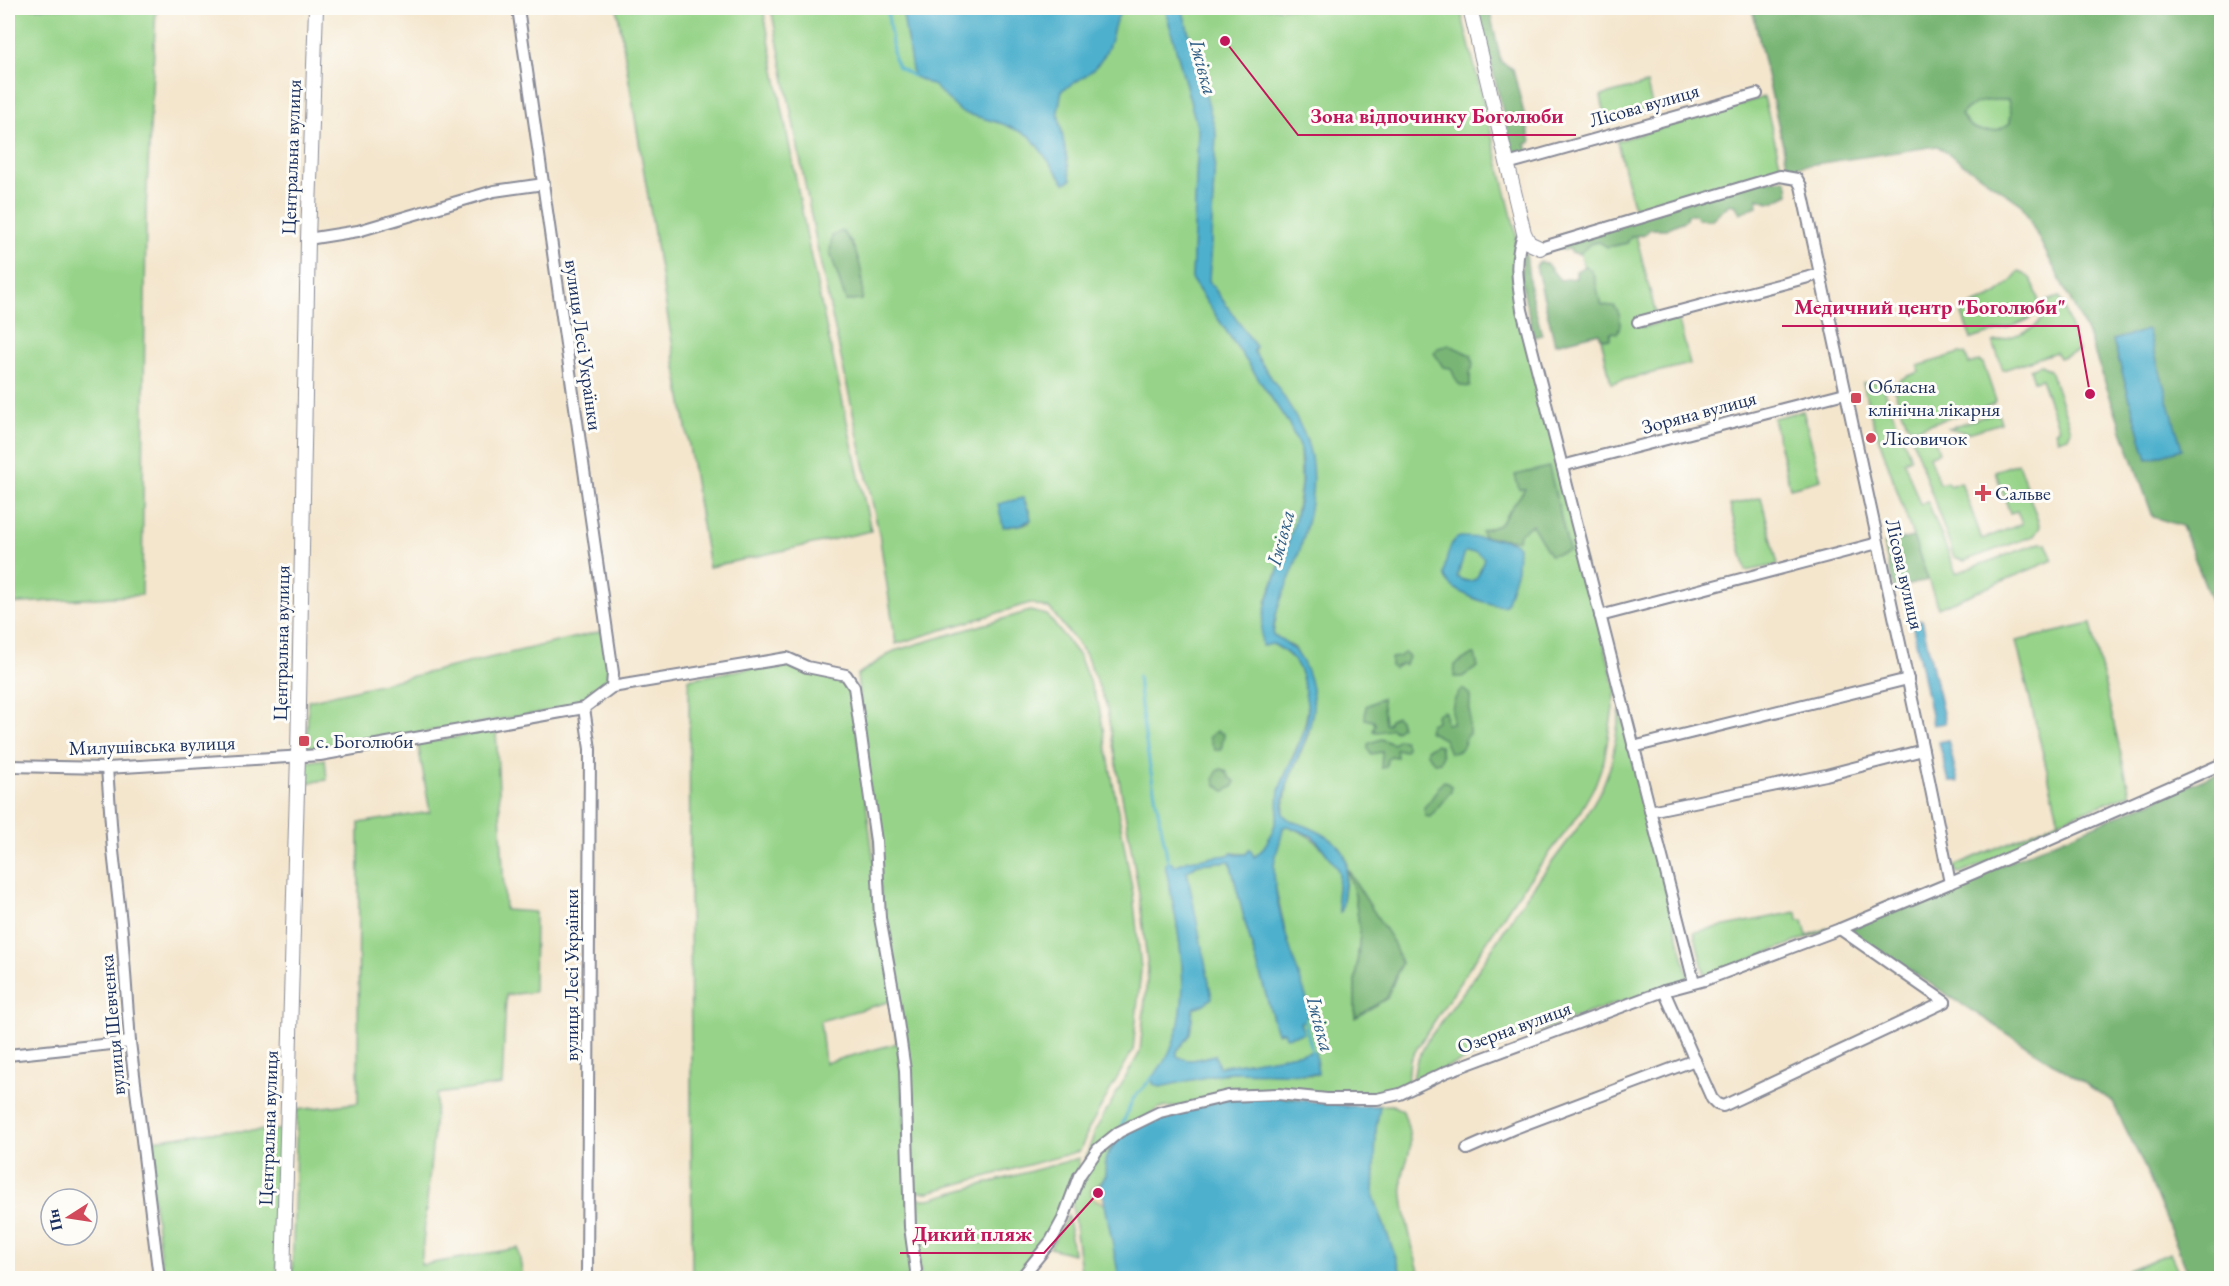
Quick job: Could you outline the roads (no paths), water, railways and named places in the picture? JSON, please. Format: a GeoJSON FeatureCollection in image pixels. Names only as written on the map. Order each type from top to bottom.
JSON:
{"type":"FeatureCollection","features":[{"type":"Feature","properties":{"kind":"street","name":"Центральна вулиця"},"geometry":{"type":"LineString","coordinates":[[283,1278],[298,755],[308,239],[316,8]]}},
{"type":"Feature","properties":{"kind":"street","name":"вулиця Лесі Українки"},"geometry":{"type":"LineString","coordinates":[[518,8],[606,620],[613,673],[612,687]]}},
{"type":"Feature","properties":{"kind":"street"},"geometry":{"type":"LineString","coordinates":[[1470,8],[1524,233],[1517,249],[1517,279],[1522,310],[1694,982]]}},
{"type":"Feature","properties":{"kind":"street","name":"Лісова вулиця"},"geometry":{"type":"LineString","coordinates":[[1507,164],[1757,94]]}},
{"type":"Feature","properties":{"kind":"street","name":"Лісова вулиця"},"geometry":{"type":"LineString","coordinates":[[1524,233],[1529,243],[1540,248],[1726,192],[1786,176],[1797,179],[1801,186],[1950,883]]}},
{"type":"Feature","properties":{"kind":"street"},"geometry":{"type":"LineString","coordinates":[[308,239],[358,231],[494,191],[544,184]]}},
{"type":"Feature","properties":{"kind":"street"},"geometry":{"type":"LineString","coordinates":[[1638,322],[1820,274]]}},
{"type":"Feature","properties":{"kind":"street","name":"Зоряна вулиця"},"geometry":{"type":"LineString","coordinates":[[1562,466],[1845,393]]}},
{"type":"Feature","properties":{"kind":"street"},"geometry":{"type":"LineString","coordinates":[[1600,616],[1878,543]]}},
{"type":"Feature","properties":{"kind":"street"},"geometry":{"type":"LineString","coordinates":[[584,708],[612,687],[787,658],[807,668],[846,675],[854,687],[876,841],[880,918],[905,1070],[910,1227],[917,1278]]}},
{"type":"Feature","properties":{"kind":"street"},"geometry":{"type":"LineString","coordinates":[[1633,747],[1908,679]]}},
{"type":"Feature","properties":{"kind":"street","name":"вулиця Лесі Українки"},"geometry":{"type":"LineString","coordinates":[[584,708],[590,749],[587,1278]]}},
{"type":"Feature","properties":{"kind":"street","name":"Милушівська вулиця"},"geometry":{"type":"LineString","coordinates":[[8,766],[107,768],[320,755],[584,708]]}},
{"type":"Feature","properties":{"kind":"street"},"geometry":{"type":"LineString","coordinates":[[1650,811],[1826,775],[1923,750]]}},
{"type":"Feature","properties":{"kind":"street","name":"Озерна вулиця"},"geometry":{"type":"LineString","coordinates":[[1021,1278],[1051,1241],[1063,1219],[1079,1176],[1098,1149],[1119,1132],[1160,1112],[1228,1096],[1278,1094],[1327,1099],[1377,1099],[1400,1094],[1446,1072],[1665,991],[1705,980],[1840,930],[2222,764]]}},
{"type":"Feature","properties":{"kind":"street","name":"вулиця Шевченка"},"geometry":{"type":"LineString","coordinates":[[107,768],[130,1042],[159,1278]]}},
{"type":"Feature","properties":{"kind":"street"},"geometry":{"type":"LineString","coordinates":[[1665,991],[1712,1099],[1723,1106],[1945,1002],[1840,930]]}},
{"type":"Feature","properties":{"kind":"street"},"geometry":{"type":"LineString","coordinates":[[8,1055],[130,1042]]}},
{"type":"Feature","properties":{"kind":"street"},"geometry":{"type":"LineString","coordinates":[[1467,1149],[1515,1128],[1695,1060]]}},
{"type":"Feature","properties":{"kind":"water"},"geometry":{"type":"Polygon","coordinates":[[[902,8],[1126,8],[1118,17],[1109,44],[1099,63],[1082,78],[1062,90],[1058,112],[1071,180],[1065,183],[1030,136],[1003,124],[961,112],[934,86],[913,76],[902,8]]]}},
{"type":"Feature","properties":{"kind":"water"},"geometry":{"type":"Polygon","coordinates":[[[1165,8],[1182,8],[1216,133],[1209,281],[1256,347],[1254,352],[1295,416],[1310,454],[1313,486],[1308,519],[1295,565],[1278,608],[1273,635],[1290,645],[1301,659],[1313,692],[1313,711],[1309,728],[1290,777],[1283,814],[1291,821],[1325,835],[1336,843],[1346,860],[1346,870],[1340,912],[1337,898],[1339,875],[1337,868],[1312,836],[1288,826],[1283,827],[1274,863],[1275,885],[1288,940],[1311,1012],[1300,1023],[1304,1033],[1286,1037],[1284,1031],[1277,1033],[1230,861],[1198,864],[1187,871],[1212,998],[1193,1008],[1190,1034],[1177,1051],[1177,1056],[1191,1060],[1215,1055],[1219,1067],[1315,1051],[1318,1074],[1229,1072],[1160,1087],[1153,1084],[1152,1077],[1168,1055],[1177,1030],[1182,1003],[1180,946],[1165,864],[1172,862],[1174,866],[1189,860],[1234,853],[1235,855],[1246,854],[1250,849],[1254,857],[1258,854],[1267,843],[1276,822],[1279,791],[1305,729],[1308,709],[1303,679],[1295,661],[1273,644],[1262,646],[1261,638],[1267,603],[1292,532],[1300,499],[1302,466],[1300,449],[1289,424],[1192,280],[1198,130],[1165,8]]]}},
{"type":"Feature","properties":{"kind":"water"},"geometry":{"type":"Polygon","coordinates":[[[2148,330],[2182,449],[2147,459],[2113,340],[2148,330]]]}},
{"type":"Feature","properties":{"kind":"water"},"geometry":{"type":"Polygon","coordinates":[[[1023,498],[1031,520],[1020,525],[1003,527],[998,504],[1023,498]]]}},
{"type":"Feature","properties":{"kind":"water"},"geometry":{"type":"Polygon","coordinates":[[[1461,537],[1500,539],[1518,546],[1517,569],[1506,605],[1482,602],[1463,593],[1448,582],[1444,572],[1448,554],[1455,539],[1461,537]],[[1465,552],[1457,577],[1469,581],[1476,578],[1484,558],[1476,552],[1465,552]]]}},
{"type":"Feature","properties":{"kind":"water"},"geometry":{"type":"Polygon","coordinates":[[[1922,620],[1945,723],[1933,725],[1912,622],[1922,620]]]}},
{"type":"Feature","properties":{"kind":"water"},"geometry":{"type":"Polygon","coordinates":[[[1948,740],[1958,782],[1949,782],[1939,742],[1948,740]]]}},
{"type":"Feature","properties":{"kind":"water"},"geometry":{"type":"Polygon","coordinates":[[[1278,1097],[1348,1106],[1380,1106],[1376,1128],[1374,1197],[1403,1278],[1119,1278],[1101,1183],[1106,1175],[1106,1157],[1121,1135],[1161,1115],[1229,1099],[1278,1097]]]}},
{"type":"Feature","properties":{"kind":"waterway"},"geometry":{"type":"LineString","coordinates":[[887,8],[894,58],[898,67],[913,76]]}},
{"type":"Feature","properties":{"kind":"waterway"},"geometry":{"type":"LineString","coordinates":[[1138,676],[1147,748],[1169,867]]}},
{"type":"Feature","properties":{"kind":"waterway","name":"Іжівка"},"geometry":{"type":"LineString","coordinates":[[1304,1018],[1313,1055]]}},
{"type":"Feature","properties":{"kind":"waterway"},"geometry":{"type":"LineString","coordinates":[[1122,1125],[1133,1099],[1153,1077]]}},
{"type":"Feature","properties":{"kind":"place","name":"Зона відпочинку Боголюби"},"geometry":{"type":"Point","coordinates":[1225,41]}},
{"type":"Feature","properties":{"kind":"place","name":"Медичний центр \"Боголюби\""},"geometry":{"type":"Point","coordinates":[2090,394]}},
{"type":"Feature","properties":{"kind":"place","name":"Обласна клінічна лікарня"},"geometry":{"type":"Point","coordinates":[1856,398]}},
{"type":"Feature","properties":{"kind":"place","name":"Лісовичок"},"geometry":{"type":"Point","coordinates":[1871,438]}},
{"type":"Feature","properties":{"kind":"place","name":"Сальве"},"geometry":{"type":"Point","coordinates":[1983,493]}},
{"type":"Feature","properties":{"kind":"place","name":"с. Боголюби"},"geometry":{"type":"Point","coordinates":[304,741]}},
{"type":"Feature","properties":{"kind":"place","name":"Дикий пляж"},"geometry":{"type":"Point","coordinates":[1098,1193]}}]}
